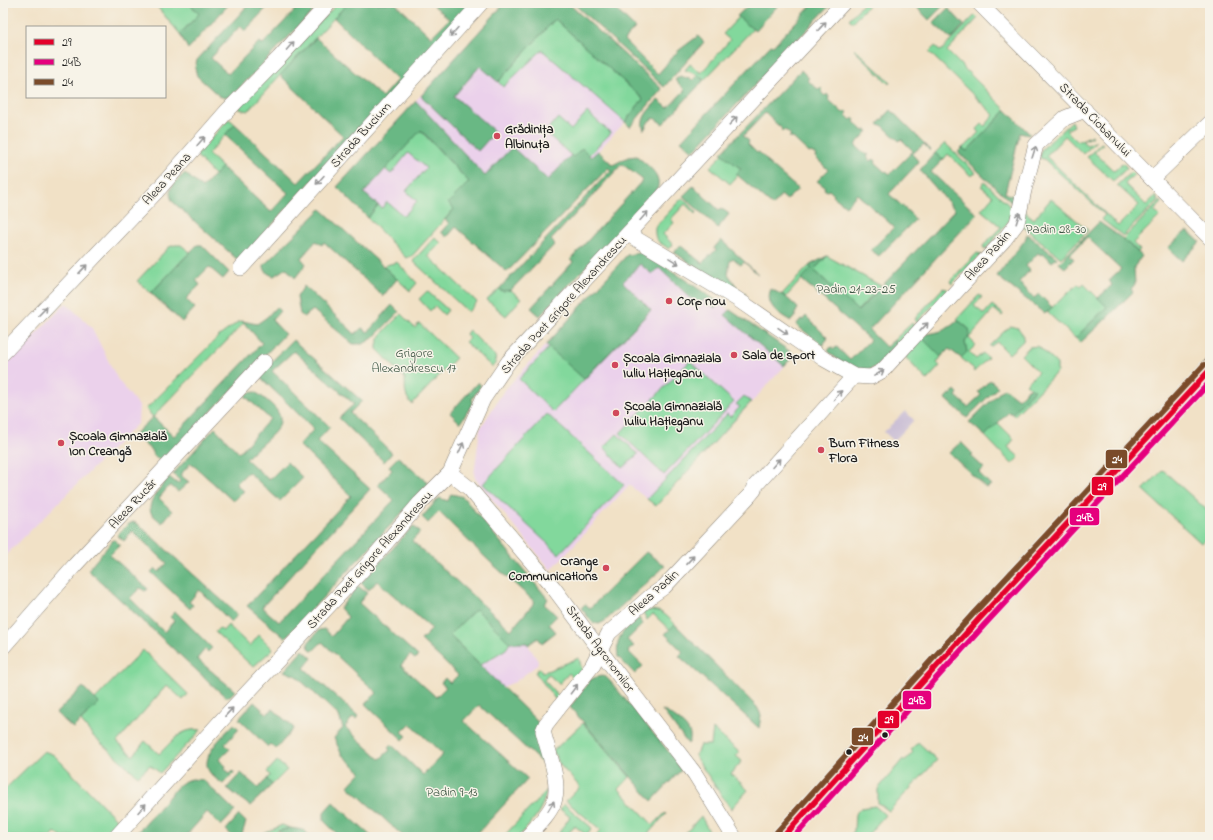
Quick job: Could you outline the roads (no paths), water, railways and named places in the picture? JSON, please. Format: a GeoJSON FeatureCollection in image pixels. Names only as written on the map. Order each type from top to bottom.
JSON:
{"type":"FeatureCollection","features":[{"type":"Feature","properties":{"kind":"main road"},"geometry":{"type":"LineString","coordinates":[[783,837],[984,614],[1210,370]]}},
{"type":"Feature","properties":{"kind":"street","name":"Aleea Peana"},"geometry":{"type":"LineString","coordinates":[[3,353],[157,191],[227,111],[279,58],[329,3]]}},
{"type":"Feature","properties":{"kind":"street","name":"Strada Bucium"},"geometry":{"type":"LineString","coordinates":[[241,268],[480,3]]}},
{"type":"Feature","properties":{"kind":"street","name":"Strada Poet Grigore Alexandrescu"},"geometry":{"type":"LineString","coordinates":[[116,837],[230,711],[366,566],[420,503],[450,473],[483,399],[509,361],[843,3]]}},
{"type":"Feature","properties":{"kind":"street","name":"Strada Ciobanului"},"geometry":{"type":"LineString","coordinates":[[979,3],[1210,238]]}},
{"type":"Feature","properties":{"kind":"street","name":"Aleea Padin"},"geometry":{"type":"LineString","coordinates":[[527,837],[553,803],[556,795],[556,784],[543,731],[546,724],[592,666],[609,633],[651,596],[664,587],[749,496],[754,490],[755,486],[854,376],[871,377],[882,371],[1004,240],[1017,223],[1036,145],[1065,118],[1085,110]]}},
{"type":"Feature","properties":{"kind":"street"},"geometry":{"type":"LineString","coordinates":[[1152,178],[1210,123]]}},
{"type":"Feature","properties":{"kind":"street"},"geometry":{"type":"LineString","coordinates":[[628,234],[737,299],[824,359],[854,376]]}},
{"type":"Feature","properties":{"kind":"street","name":"Aleea Rucăr"},"geometry":{"type":"LineString","coordinates":[[3,647],[75,565],[264,362]]}},
{"type":"Feature","properties":{"kind":"street","name":"Strada Agronomilor"},"geometry":{"type":"LineString","coordinates":[[450,473],[469,488],[548,581],[699,780],[734,837]]}},
{"type":"Feature","properties":{"kind":"place","name":"Grădinița Albinuța"},"geometry":{"type":"Point","coordinates":[497,136]}},
{"type":"Feature","properties":{"kind":"place","name":"Corp nou"},"geometry":{"type":"Point","coordinates":[669,301]}},
{"type":"Feature","properties":{"kind":"place","name":"Sala de sport"},"geometry":{"type":"Point","coordinates":[734,355]}},
{"type":"Feature","properties":{"kind":"place","name":"Școala Gimnaziala Iuliu Hațieganu"},"geometry":{"type":"Point","coordinates":[615,365]}},
{"type":"Feature","properties":{"kind":"place","name":"Școala Gimnazială Iuliu Hațieganu"},"geometry":{"type":"Point","coordinates":[616,413]}},
{"type":"Feature","properties":{"kind":"place","name":"Școala Gimnazială Ion Creangă"},"geometry":{"type":"Point","coordinates":[61,443]}},
{"type":"Feature","properties":{"kind":"place","name":"Burn Fitness Flora"},"geometry":{"type":"Point","coordinates":[821,450]}},
{"type":"Feature","properties":{"kind":"place","name":"Orange Communications"},"geometry":{"type":"Point","coordinates":[606,568]}},
{"type":"Feature","properties":{"kind":"park label","name":"Padin 28-30"},"geometry":{"type":"Point","coordinates":[1056,229]}},
{"type":"Feature","properties":{"kind":"park label","name":"Padin 21-23-25"},"geometry":{"type":"Point","coordinates":[856,289]}},
{"type":"Feature","properties":{"kind":"park label","name":"Grigore Alexandrescu 17"},"geometry":{"type":"Point","coordinates":[414,360]}},
{"type":"Feature","properties":{"kind":"park label","name":"Padin 9-13"},"geometry":{"type":"Point","coordinates":[452,792]}}]}
